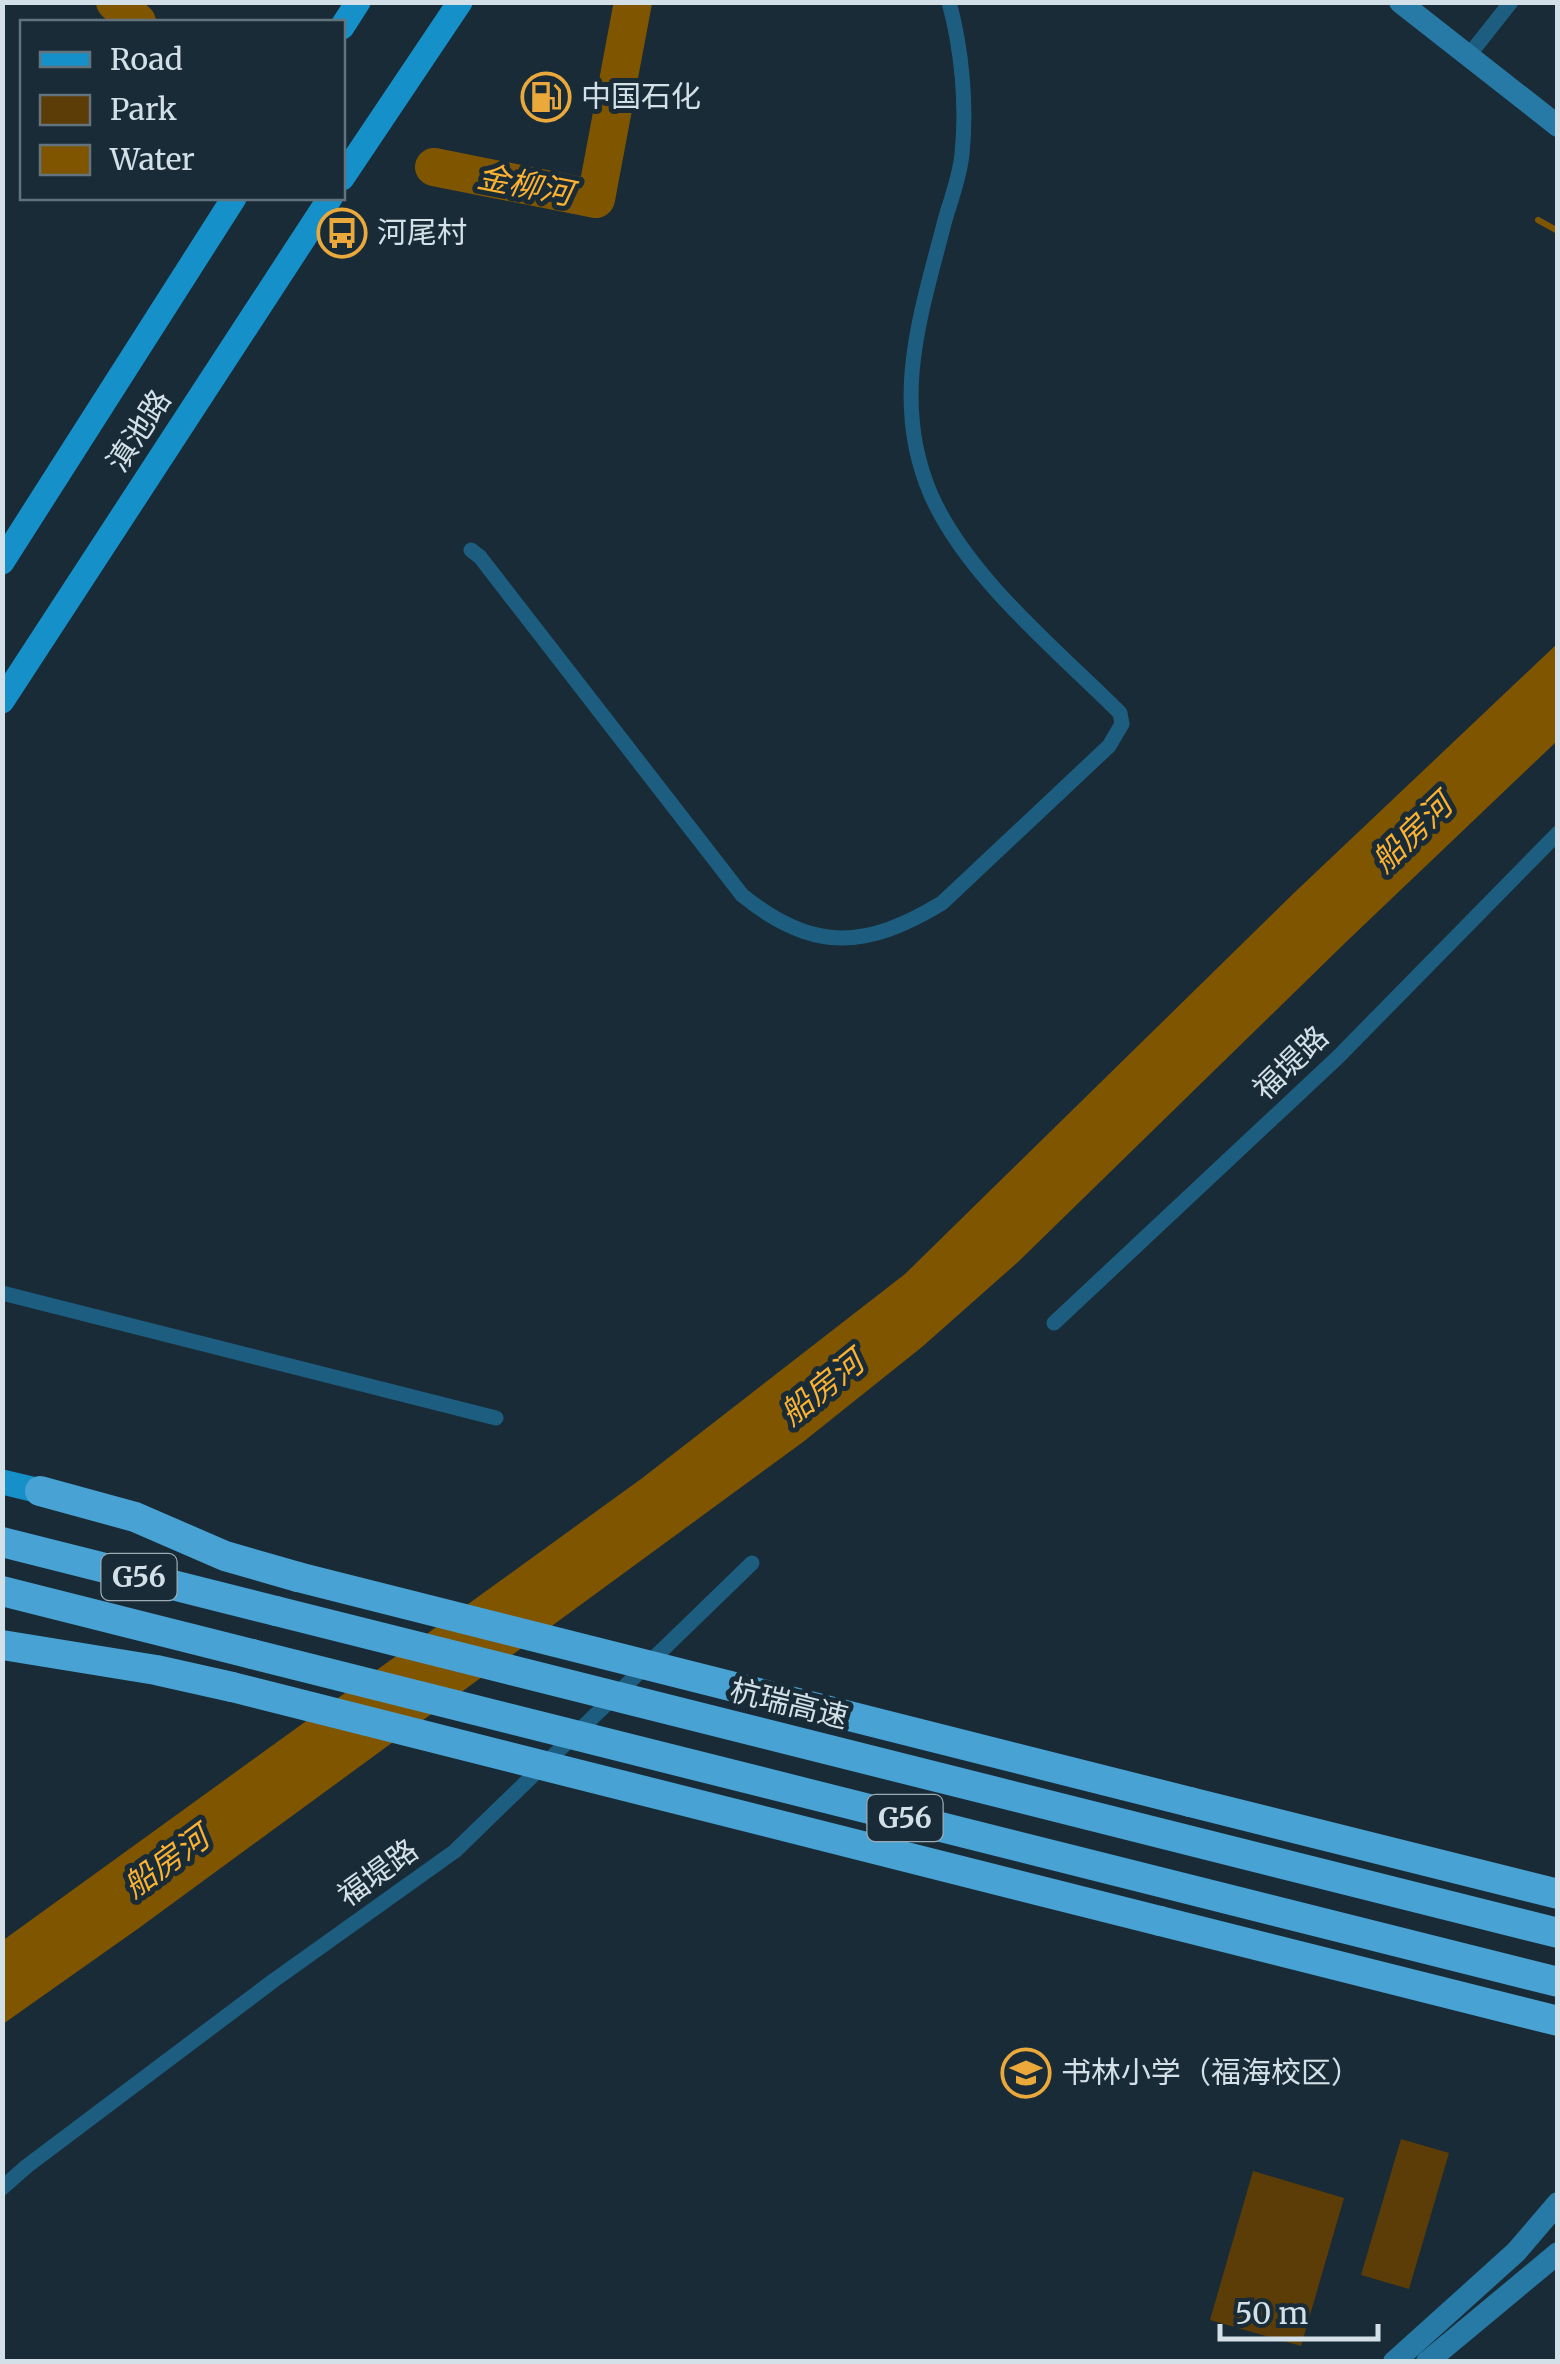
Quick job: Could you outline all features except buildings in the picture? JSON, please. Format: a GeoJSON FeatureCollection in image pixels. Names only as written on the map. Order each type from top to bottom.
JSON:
{"type":"FeatureCollection","features":[{"type":"Feature","properties":{"kind":"highway"},"geometry":{"type":"LineString","coordinates":[[40,1491],[135,1517],[225,1556],[298,1578],[1558,1894]]}},
{"type":"Feature","properties":{"kind":"highway","name":"杭瑞高速"},"geometry":{"type":"LineString","coordinates":[[2,1542],[1558,1933]]}},
{"type":"Feature","properties":{"kind":"highway","name":"G56"},"geometry":{"type":"LineString","coordinates":[[2,1591],[1558,1982]]}},
{"type":"Feature","properties":{"kind":"highway"},"geometry":{"type":"LineString","coordinates":[[2,1645],[156,1670],[232,1687],[1558,2020]]}},
{"type":"Feature","properties":{"kind":"main road"},"geometry":{"type":"LineString","coordinates":[[345,174],[460,2]]}},
{"type":"Feature","properties":{"kind":"main road"},"geometry":{"type":"LineString","coordinates":[[1400,2],[1558,126]]}},
{"type":"Feature","properties":{"kind":"main road","name":"滇池路"},"geometry":{"type":"LineString","coordinates":[[2,562],[233,200]]}},
{"type":"Feature","properties":{"kind":"main road","name":"滇池路"},"geometry":{"type":"LineString","coordinates":[[2,700],[329,200]]}},
{"type":"Feature","properties":{"kind":"main road"},"geometry":{"type":"LineString","coordinates":[[2,1482],[40,1491]]}},
{"type":"Feature","properties":{"kind":"main road"},"geometry":{"type":"LineString","coordinates":[[1394,2362],[1516,2252],[1558,2203]]}},
{"type":"Feature","properties":{"kind":"main road"},"geometry":{"type":"LineString","coordinates":[[1427,2362],[1558,2252]]}},
{"type":"Feature","properties":{"kind":"street"},"geometry":{"type":"LineString","coordinates":[[471,550],[742,895],[771,918],[802,932],[841,939],[873,936],[911,922],[942,903],[1109,746],[1122,724],[1120,712],[1001,593],[957,539],[932,497],[916,454],[909,406],[914,338],[962,156],[962,91],[956,28],[949,2]]}},
{"type":"Feature","properties":{"kind":"street"},"geometry":{"type":"LineString","coordinates":[[1468,56],[1511,2]]}},
{"type":"Feature","properties":{"kind":"street","name":"福堤路"},"geometry":{"type":"LineString","coordinates":[[1054,1323],[1338,1057],[1558,833]]}},
{"type":"Feature","properties":{"kind":"street"},"geometry":{"type":"LineString","coordinates":[[2,1293],[496,1418]]}},
{"type":"Feature","properties":{"kind":"street","name":"福堤路"},"geometry":{"type":"LineString","coordinates":[[2,2188],[274,1981],[455,1851],[752,1563]]}},
{"type":"Feature","properties":{"kind":"green space"},"geometry":{"type":"Polygon","coordinates":[[[1401,2139],[1449,2153],[1409,2289],[1361,2275],[1401,2139]]]}},
{"type":"Feature","properties":{"kind":"green space"},"geometry":{"type":"Polygon","coordinates":[[[1253,2171],[1344,2198],[1301,2346],[1210,2320],[1253,2171]]]}},
{"type":"Feature","properties":{"kind":"water","name":"船房河"},"geometry":{"type":"Polygon","coordinates":[[[1557,644],[1557,741],[1018,1262],[922,1347],[803,1442],[3,2024],[2,1941],[641,1479],[905,1274],[1295,892],[1557,644]]]}},
{"type":"Feature","properties":{"kind":"waterway","name":"金柳河"},"geometry":{"type":"LineString","coordinates":[[115,2],[135,20]]}},
{"type":"Feature","properties":{"kind":"waterway","name":"金柳河"},"geometry":{"type":"LineString","coordinates":[[434,167],[596,199],[633,2]]}},
{"type":"Feature","properties":{"kind":"waterway"},"geometry":{"type":"LineString","coordinates":[[1538,220],[1558,231]]}},
{"type":"Feature","properties":{"kind":"place","name":"中国石化"},"geometry":{"type":"Point","coordinates":[546,97]}},
{"type":"Feature","properties":{"kind":"place","name":"河尾村"},"geometry":{"type":"Point","coordinates":[342,233]}},
{"type":"Feature","properties":{"kind":"place","name":"书林小学（福海校区）"},"geometry":{"type":"Point","coordinates":[1026,2073]}}]}
